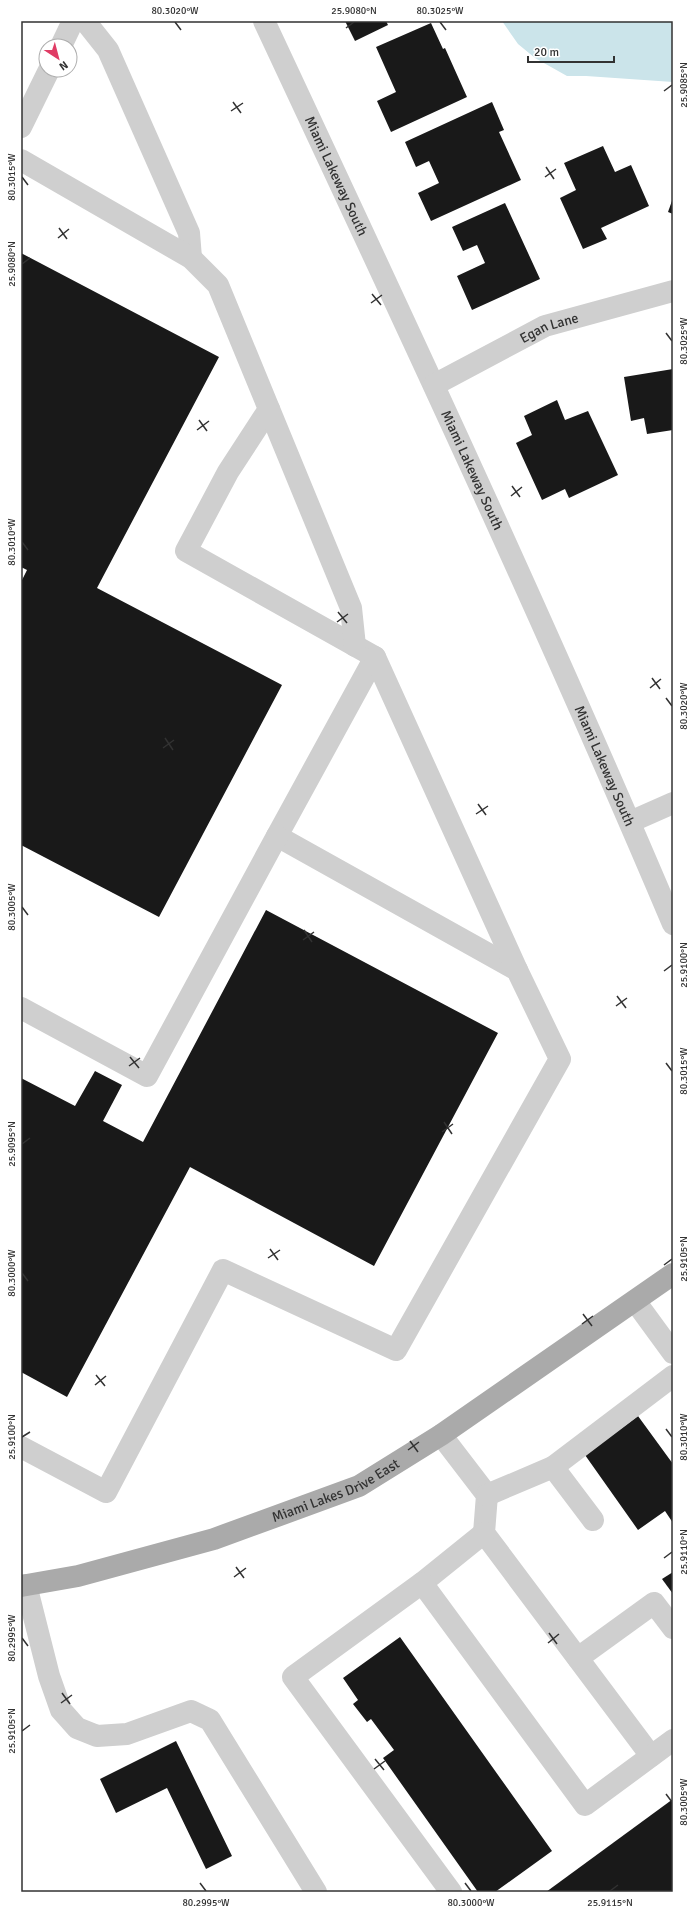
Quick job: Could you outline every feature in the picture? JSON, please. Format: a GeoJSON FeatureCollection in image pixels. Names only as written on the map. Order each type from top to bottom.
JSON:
{"type":"FeatureCollection","features":[{"type":"Feature","properties":{"kind":"main road","name":"Miami Lakes Drive East"},"geometry":{"type":"LineString","coordinates":[[23,1585],[78,1576],[214,1539],[359,1486],[442,1435],[673,1274]]}},
{"type":"Feature","properties":{"kind":"street"},"geometry":{"type":"LineString","coordinates":[[65,38],[73,21]]}},
{"type":"Feature","properties":{"kind":"street"},"geometry":{"type":"LineString","coordinates":[[85,21],[108,50],[189,234],[191,258]]}},
{"type":"Feature","properties":{"kind":"street","name":"Miami Lakeway South"},"geometry":{"type":"LineString","coordinates":[[264,21],[434,385],[630,822],[673,924]]}},
{"type":"Feature","properties":{"kind":"street"},"geometry":{"type":"LineString","coordinates":[[21,127],[45,78]]}},
{"type":"Feature","properties":{"kind":"street"},"geometry":{"type":"LineString","coordinates":[[21,160],[191,258],[218,285],[351,608],[355,646]]}},
{"type":"Feature","properties":{"kind":"street","name":"Egan Lane"},"geometry":{"type":"LineString","coordinates":[[434,385],[545,326],[673,291]]}},
{"type":"Feature","properties":{"kind":"street"},"geometry":{"type":"LineString","coordinates":[[21,1447],[106,1492],[223,1270],[396,1350],[560,1059],[517,970],[375,657],[186,551],[228,472],[269,409]]}},
{"type":"Feature","properties":{"kind":"street"},"geometry":{"type":"LineString","coordinates":[[21,1008],[147,1076],[375,657]]}},
{"type":"Feature","properties":{"kind":"street"},"geometry":{"type":"LineString","coordinates":[[630,822],[673,804]]}},
{"type":"Feature","properties":{"kind":"street"},"geometry":{"type":"LineString","coordinates":[[277,836],[517,970]]}},
{"type":"Feature","properties":{"kind":"street"},"geometry":{"type":"LineString","coordinates":[[635,1301],[673,1353]]}},
{"type":"Feature","properties":{"kind":"street"},"geometry":{"type":"LineString","coordinates":[[487,1495],[553,1467],[673,1376]]}},
{"type":"Feature","properties":{"kind":"street"},"geometry":{"type":"LineString","coordinates":[[442,1435],[487,1495],[484,1533],[651,1756]]}},
{"type":"Feature","properties":{"kind":"street"},"geometry":{"type":"LineString","coordinates":[[553,1467],[593,1520]]}},
{"type":"Feature","properties":{"kind":"street"},"geometry":{"type":"LineString","coordinates":[[451,1892],[294,1677],[422,1583],[484,1533]]}},
{"type":"Feature","properties":{"kind":"street"},"geometry":{"type":"LineString","coordinates":[[422,1583],[585,1805],[673,1740]]}},
{"type":"Feature","properties":{"kind":"street"},"geometry":{"type":"LineString","coordinates":[[23,1585],[49,1676],[61,1710],[76,1728],[97,1736],[127,1734],[191,1711],[210,1720],[316,1892]]}},
{"type":"Feature","properties":{"kind":"street"},"geometry":{"type":"LineString","coordinates":[[578,1658],[654,1603],[673,1628]]}},
{"type":"Feature","properties":{"kind":"water"},"geometry":{"type":"Polygon","coordinates":[[[502,21],[673,21],[673,82],[567,76],[535,58],[518,44],[502,21]]]}},
{"type":"Feature","properties":{"kind":"building"},"geometry":{"type":"Polygon","coordinates":[[[345,21],[386,21],[388,25],[355,41],[345,21]]]}},
{"type":"Feature","properties":{"kind":"building"},"geometry":{"type":"Polygon","coordinates":[[[431,23],[443,49],[445,48],[467,97],[391,132],[377,101],[396,92],[376,47],[431,23]]]}},
{"type":"Feature","properties":{"kind":"building"},"geometry":{"type":"Polygon","coordinates":[[[492,102],[504,130],[499,132],[521,180],[431,221],[418,193],[439,183],[429,161],[416,167],[405,142],[492,102]]]}},
{"type":"Feature","properties":{"kind":"building"},"geometry":{"type":"Polygon","coordinates":[[[603,146],[615,172],[631,165],[649,206],[601,228],[607,239],[583,249],[560,198],[576,190],[564,163],[603,146]]]}},
{"type":"Feature","properties":{"kind":"building"},"geometry":{"type":"Polygon","coordinates":[[[673,198],[673,214],[668,212],[673,198]]]}},
{"type":"Feature","properties":{"kind":"building"},"geometry":{"type":"Polygon","coordinates":[[[505,203],[540,279],[472,310],[457,276],[485,263],[477,245],[463,251],[452,227],[505,203]]]}},
{"type":"Feature","properties":{"kind":"building"},"geometry":{"type":"Polygon","coordinates":[[[21,253],[219,357],[97,588],[282,685],[159,917],[21,845],[21,582],[27,570],[21,567],[21,253]]]}},
{"type":"Feature","properties":{"kind":"building"},"geometry":{"type":"Polygon","coordinates":[[[673,369],[673,430],[647,434],[644,418],[631,421],[624,377],[673,369]]]}},
{"type":"Feature","properties":{"kind":"building"},"geometry":{"type":"Polygon","coordinates":[[[557,400],[565,420],[588,411],[618,475],[569,498],[565,489],[542,500],[516,443],[532,435],[524,416],[557,400]]]}},
{"type":"Feature","properties":{"kind":"building"},"geometry":{"type":"Polygon","coordinates":[[[266,910],[498,1033],[374,1266],[190,1167],[67,1397],[21,1372],[21,1078],[75,1106],[95,1071],[122,1085],[103,1121],[143,1142],[266,910]]]}},
{"type":"Feature","properties":{"kind":"building"},"geometry":{"type":"Polygon","coordinates":[[[638,1416],[673,1464],[673,1523],[665,1511],[638,1530],[585,1455],[638,1416]]]}},
{"type":"Feature","properties":{"kind":"building"},"geometry":{"type":"Polygon","coordinates":[[[673,1572],[673,1594],[662,1579],[673,1572]]]}},
{"type":"Feature","properties":{"kind":"building"},"geometry":{"type":"Polygon","coordinates":[[[400,1637],[552,1851],[495,1892],[478,1892],[383,1758],[394,1750],[371,1719],[367,1722],[353,1704],[358,1700],[343,1678],[400,1637]]]}},
{"type":"Feature","properties":{"kind":"building"},"geometry":{"type":"Polygon","coordinates":[[[176,1741],[232,1856],[206,1869],[167,1788],[116,1813],[100,1779],[176,1741]]]}},
{"type":"Feature","properties":{"kind":"building"},"geometry":{"type":"Polygon","coordinates":[[[673,1799],[673,1892],[546,1892],[673,1799]]]}}]}
